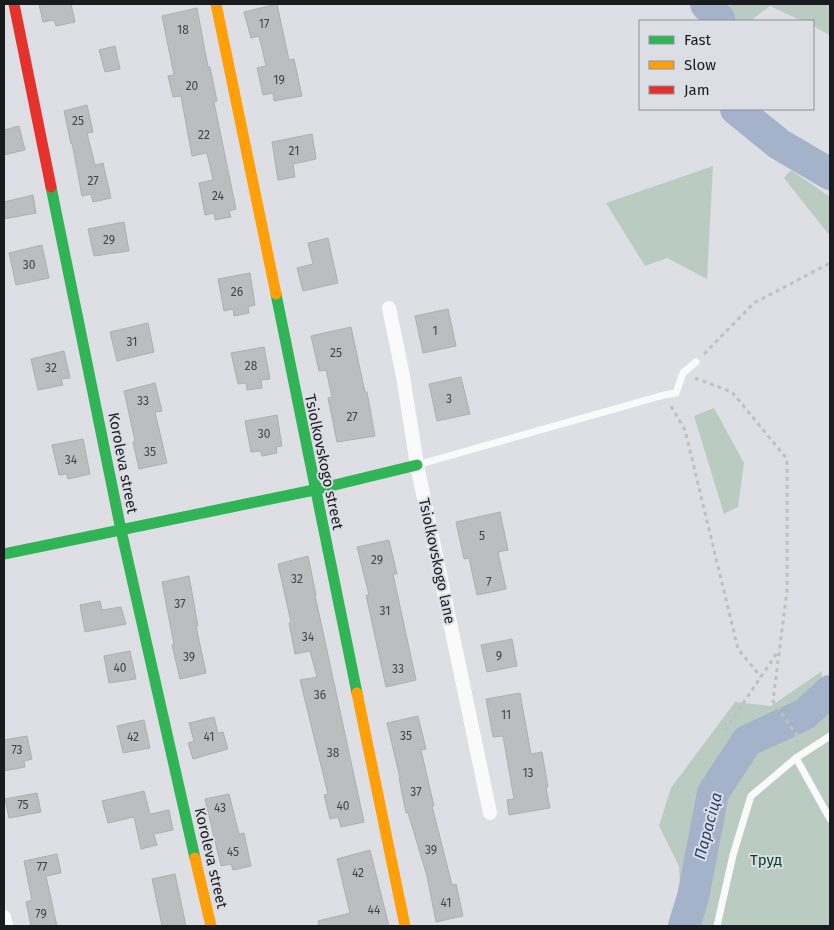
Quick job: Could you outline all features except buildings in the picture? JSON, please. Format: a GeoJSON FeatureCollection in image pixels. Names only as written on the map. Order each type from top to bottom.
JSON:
{"type":"FeatureCollection","features":[{"type":"Feature","properties":{"kind":"street","name":"Koroleva street"},"geometry":{"type":"LineString","coordinates":[[14,4],[121,530],[211,926]]}},
{"type":"Feature","properties":{"kind":"street","name":"Tsiolkovskogo street"},"geometry":{"type":"LineString","coordinates":[[216,4],[314,490],[405,926]]}},
{"type":"Feature","properties":{"kind":"street","name":"Tsiolkovskogo lane"},"geometry":{"type":"LineString","coordinates":[[389,308],[403,376],[417,465],[490,813]]}},
{"type":"Feature","properties":{"kind":"street"},"geometry":{"type":"LineString","coordinates":[[4,554],[314,490],[417,465]]}},
{"type":"Feature","properties":{"kind":"street"},"geometry":{"type":"LineString","coordinates":[[4,917],[6,926]]}},
{"type":"Feature","properties":{"kind":"lane"},"geometry":{"type":"LineString","coordinates":[[417,465],[676,393],[682,372],[696,362]]}},
{"type":"Feature","properties":{"kind":"lane"},"geometry":{"type":"LineString","coordinates":[[718,926],[733,855],[750,796],[796,758],[830,736]]}},
{"type":"Feature","properties":{"kind":"lane"},"geometry":{"type":"LineString","coordinates":[[796,758],[830,819]]}},
{"type":"Feature","properties":{"kind":"path"},"geometry":{"type":"LineString","coordinates":[[696,362],[754,303],[830,263]]}},
{"type":"Feature","properties":{"kind":"path"},"geometry":{"type":"LineString","coordinates":[[682,372],[732,392],[787,459],[787,591],[773,701],[798,737]]}},
{"type":"Feature","properties":{"kind":"path"},"geometry":{"type":"LineString","coordinates":[[664,395],[686,430],[738,649],[761,677]]}},
{"type":"Feature","properties":{"kind":"path"},"geometry":{"type":"LineString","coordinates":[[725,730],[779,649]]}},
{"type":"Feature","properties":{"kind":"green space"},"geometry":{"type":"Polygon","coordinates":[[[731,4],[830,4],[830,35],[814,27],[814,20],[800,20],[770,6],[751,20],[729,20],[724,11],[731,4]]]}},
{"type":"Feature","properties":{"kind":"green space"},"geometry":{"type":"Polygon","coordinates":[[[713,166],[707,279],[667,258],[645,266],[606,203],[713,166]]]}},
{"type":"Feature","properties":{"kind":"green space"},"geometry":{"type":"Polygon","coordinates":[[[791,170],[830,197],[830,236],[784,178],[791,170]]]}},
{"type":"Feature","properties":{"kind":"green space"},"geometry":{"type":"Polygon","coordinates":[[[714,408],[744,463],[738,507],[724,514],[694,416],[714,408]]]}},
{"type":"Feature","properties":{"kind":"green space","name":"Труд"},"geometry":{"type":"Polygon","coordinates":[[[822,671],[820,699],[830,691],[830,926],[683,926],[679,866],[659,826],[671,788],[735,702],[771,706],[822,671]]]}},
{"type":"Feature","properties":{"kind":"waterway","name":"Парасіца"},"geometry":{"type":"LineString","coordinates":[[706,4],[719,20]]}},
{"type":"Feature","properties":{"kind":"waterway","name":"Парасіца"},"geometry":{"type":"LineString","coordinates":[[737,110],[779,144],[830,174]]}},
{"type":"Feature","properties":{"kind":"waterway","name":"Парасіца"},"geometry":{"type":"LineString","coordinates":[[684,926],[693,897],[713,793],[747,741],[805,714],[830,691]]}},
{"type":"Feature","properties":{"kind":"traffic: fast"},"geometry":{"type":"LineString","coordinates":[[51,187],[121,530],[195,858]]}},
{"type":"Feature","properties":{"kind":"traffic: fast"},"geometry":{"type":"LineString","coordinates":[[276,294],[357,693]]}},
{"type":"Feature","properties":{"kind":"traffic: fast"},"geometry":{"type":"LineString","coordinates":[[4,554],[314,490],[417,465]]}},
{"type":"Feature","properties":{"kind":"traffic: slow"},"geometry":{"type":"LineString","coordinates":[[216,4],[276,294]]}},
{"type":"Feature","properties":{"kind":"traffic: slow"},"geometry":{"type":"LineString","coordinates":[[357,693],[405,926]]}},
{"type":"Feature","properties":{"kind":"traffic: slow"},"geometry":{"type":"LineString","coordinates":[[195,858],[211,926]]}},
{"type":"Feature","properties":{"kind":"traffic: jam"},"geometry":{"type":"LineString","coordinates":[[14,4],[51,187]]}}]}
